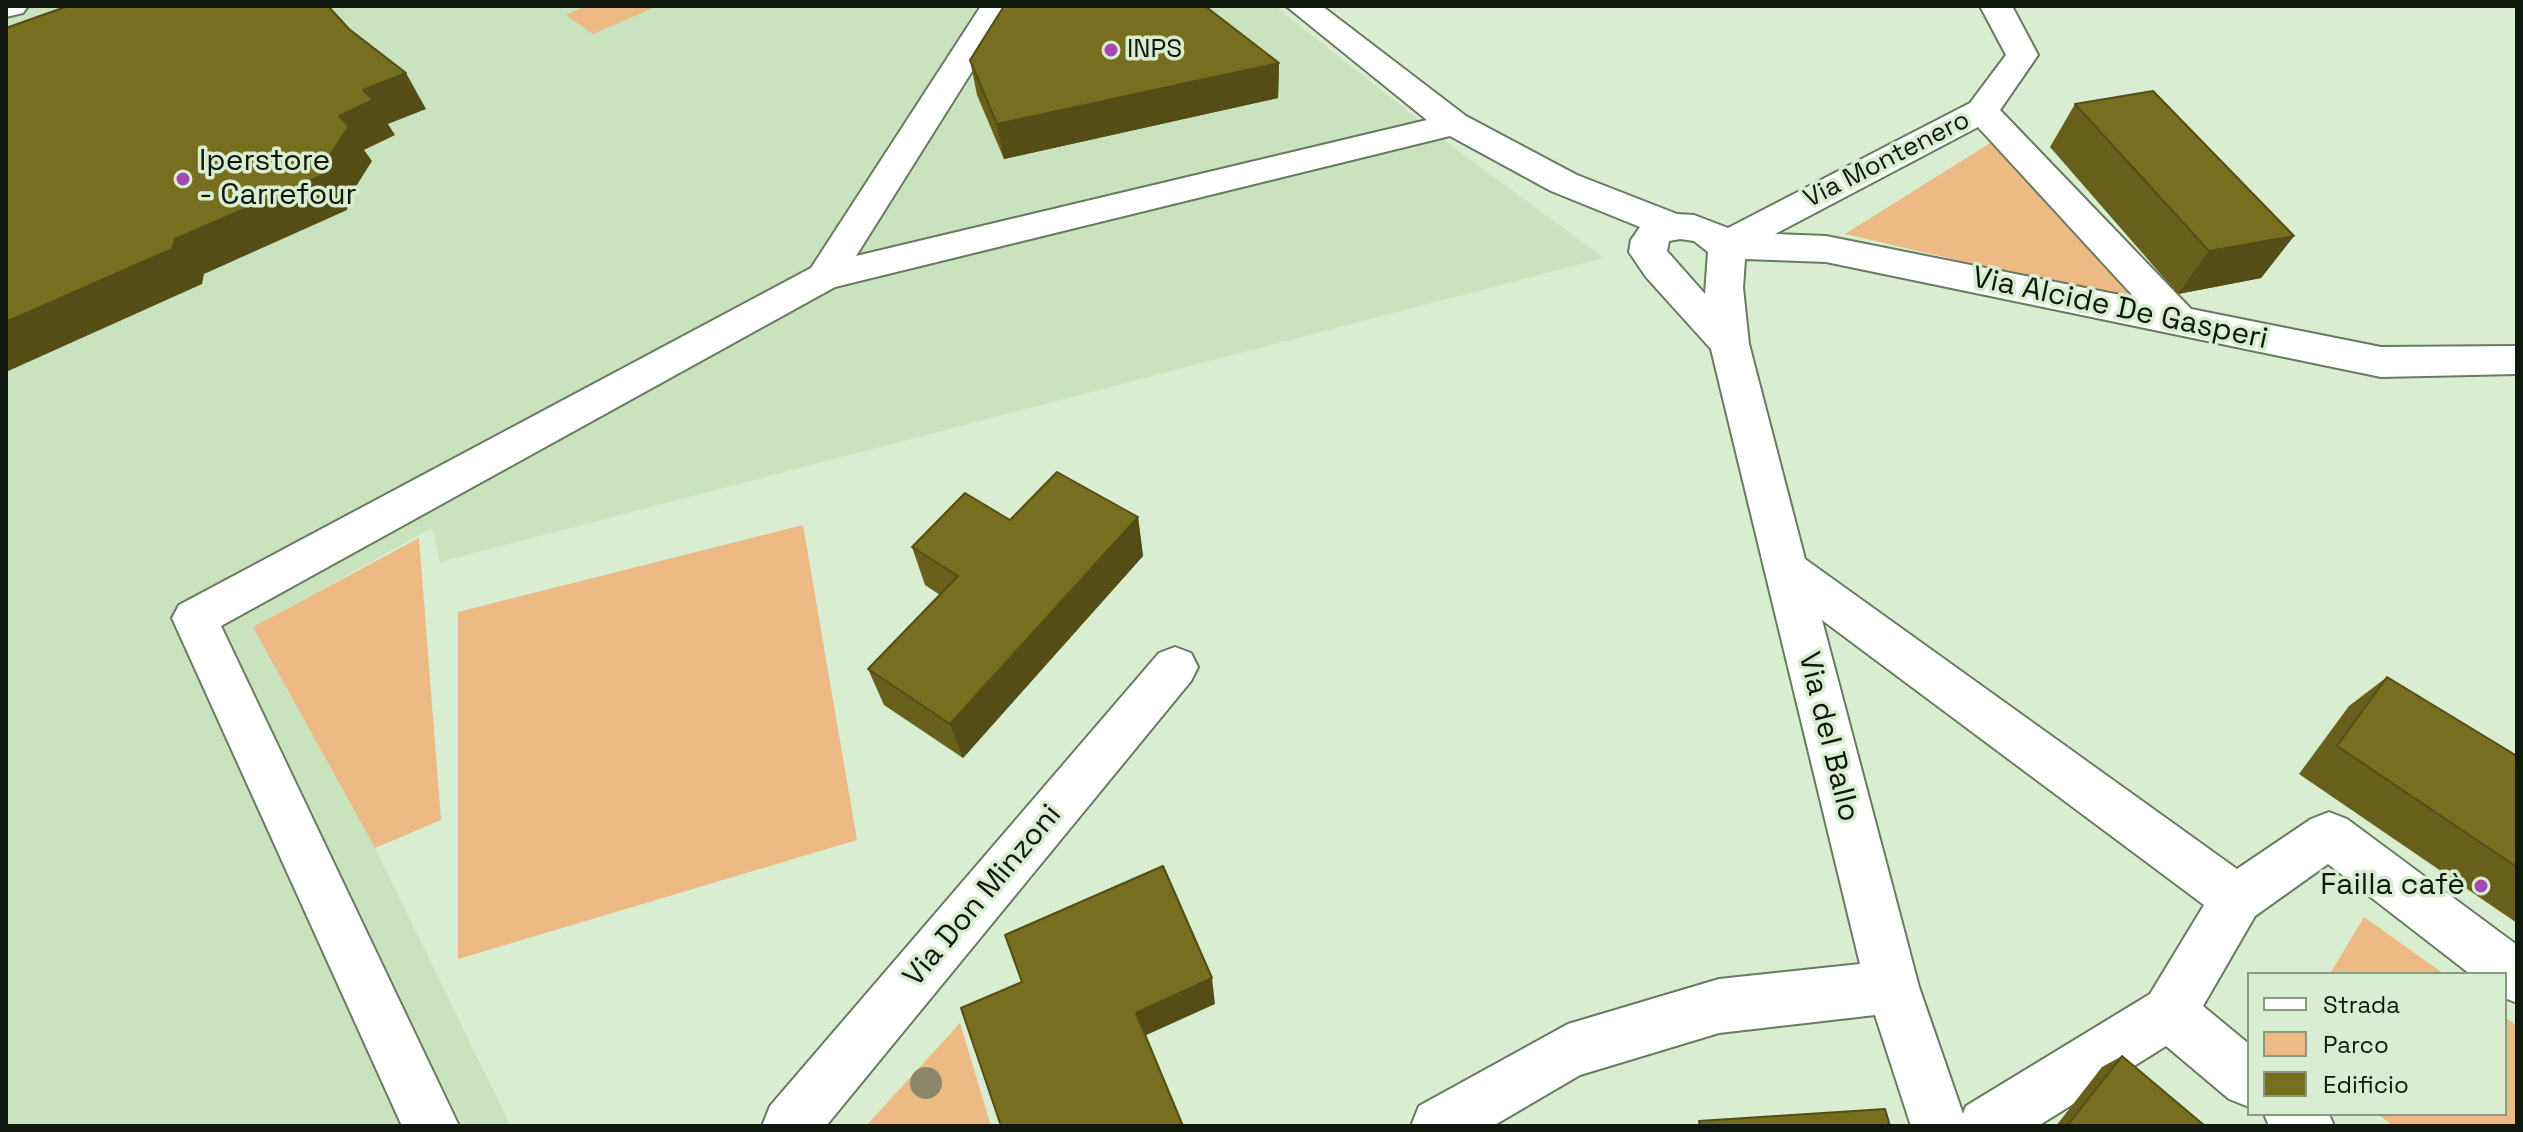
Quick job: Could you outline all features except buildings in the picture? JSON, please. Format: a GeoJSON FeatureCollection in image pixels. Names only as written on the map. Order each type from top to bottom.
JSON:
{"type":"FeatureCollection","features":[{"type":"Feature","properties":{"kind":"street"},"geometry":{"type":"LineString","coordinates":[[6,8],[12,6]]}},
{"type":"Feature","properties":{"kind":"street"},"geometry":{"type":"LineString","coordinates":[[824,277],[997,6]]}},
{"type":"Feature","properties":{"kind":"street"},"geometry":{"type":"LineString","coordinates":[[1302,6],[1454,124],[1564,183],[1663,250],[1688,280],[1708,279],[1724,257],[1706,231],[1663,250]]}},
{"type":"Feature","properties":{"kind":"street","name":"Via Montenero"},"geometry":{"type":"LineString","coordinates":[[1724,257],[1982,111],[2022,55],[1996,6]]}},
{"type":"Feature","properties":{"kind":"street"},"geometry":{"type":"LineString","coordinates":[[1982,111],[2178,320]]}},
{"type":"Feature","properties":{"kind":"street"},"geometry":{"type":"LineString","coordinates":[[431,1126],[195,618],[824,277],[1454,124]]}},
{"type":"Feature","properties":{"kind":"street","name":"Via Alcide De Gasperi"},"geometry":{"type":"LineString","coordinates":[[1724,257],[1826,249],[2381,362],[2517,360]]}},
{"type":"Feature","properties":{"kind":"street"},"geometry":{"type":"LineString","coordinates":[[1663,250],[1729,344]]}},
{"type":"Feature","properties":{"kind":"street","name":"Via del Ballo"},"geometry":{"type":"LineString","coordinates":[[1724,257],[1729,344],[1892,987],[1939,1126]]}},
{"type":"Feature","properties":{"kind":"street"},"geometry":{"type":"LineString","coordinates":[[1786,569],[2237,899]]}},
{"type":"Feature","properties":{"kind":"street","name":"Via Don Minzoni"},"geometry":{"type":"LineString","coordinates":[[791,1126],[1175,667]]}},
{"type":"Feature","properties":{"kind":"street"},"geometry":{"type":"LineString","coordinates":[[1986,1126],[2169,1013],[2237,899],[2329,835],[2517,977]]}},
{"type":"Feature","properties":{"kind":"street"},"geometry":{"type":"LineString","coordinates":[[1439,1126],[1568,1051],[1719,1006],[1892,987]]}},
{"type":"Feature","properties":{"kind":"street"},"geometry":{"type":"LineString","coordinates":[[2169,1013],[2247,1077]]}},
{"type":"Feature","properties":{"kind":"shaded area"},"geometry":{"type":"Polygon","coordinates":[[[6,6],[1275,6],[1461,153],[1604,258],[440,562],[432,528],[254,627],[375,848],[511,1126],[6,1126],[6,6]]]}},
{"type":"Feature","properties":{"kind":"green space"},"geometry":{"type":"Polygon","coordinates":[[[586,6],[658,6],[593,34],[566,15],[586,6]]]}},
{"type":"Feature","properties":{"kind":"green space"},"geometry":{"type":"Polygon","coordinates":[[[1995,140],[2147,304],[1845,234],[1995,140]]]}},
{"type":"Feature","properties":{"kind":"green space"},"geometry":{"type":"Polygon","coordinates":[[[803,525],[857,840],[458,959],[458,612],[803,525]]]}},
{"type":"Feature","properties":{"kind":"green space"},"geometry":{"type":"Polygon","coordinates":[[[419,538],[441,820],[375,848],[253,627],[419,538]]]}},
{"type":"Feature","properties":{"kind":"green space"},"geometry":{"type":"Polygon","coordinates":[[[2364,917],[2441,972],[2331,972],[2364,917]]]}},
{"type":"Feature","properties":{"kind":"green space"},"geometry":{"type":"Polygon","coordinates":[[[2507,1018],[2517,1026],[2517,1126],[2393,1126],[2380,1116],[2507,1116],[2507,1018]]]}},
{"type":"Feature","properties":{"kind":"green space"},"geometry":{"type":"Polygon","coordinates":[[[960,1023],[991,1126],[866,1126],[960,1023]]]}},
{"type":"Feature","properties":{"kind":"place","name":"INPS"},"geometry":{"type":"Point","coordinates":[1111,50]}},
{"type":"Feature","properties":{"kind":"place","name":"Iperstore - Carrefour"},"geometry":{"type":"Point","coordinates":[183,179]}},
{"type":"Feature","properties":{"kind":"place","name":"Failla cafè"},"geometry":{"type":"Point","coordinates":[2481,886]}}]}
